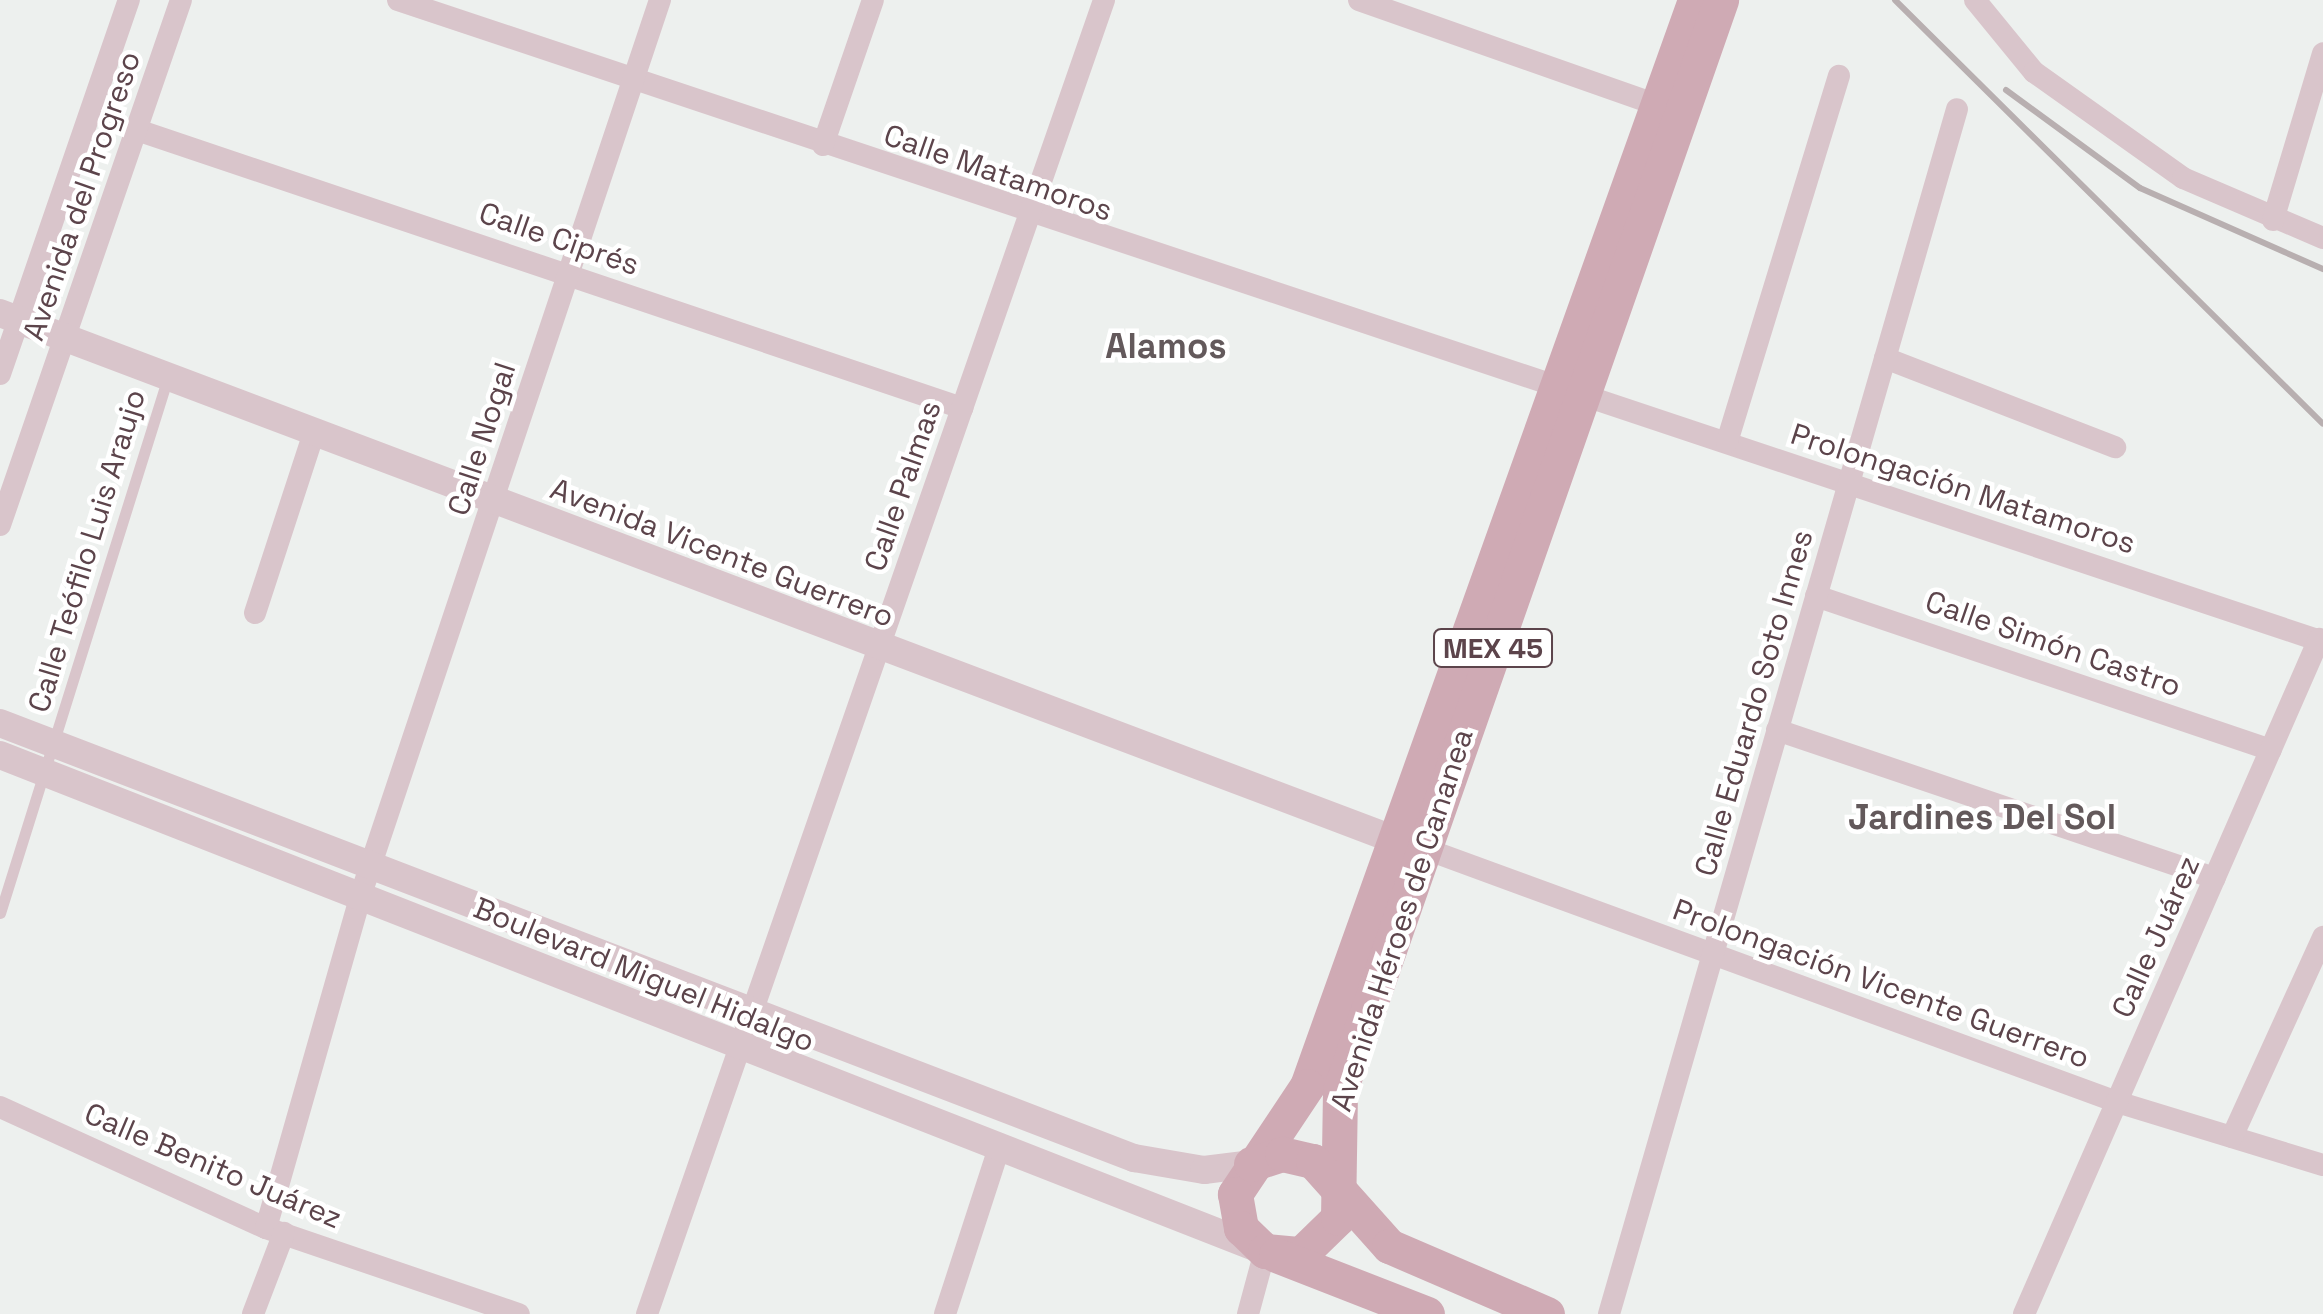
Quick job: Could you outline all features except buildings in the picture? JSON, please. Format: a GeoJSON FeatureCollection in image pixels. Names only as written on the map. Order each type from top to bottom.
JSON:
{"type":"FeatureCollection","features":[{"type":"Feature","properties":{"kind":"main road","name":"Avenida Héroes de Cananea"},"geometry":{"type":"LineString","coordinates":[[1670,110],[1695,0]]}},
{"type":"Feature","properties":{"kind":"main road","name":"Avenida Héroes de Cananea"},"geometry":{"type":"LineString","coordinates":[[1409,846],[1340,1090],[1338,1218],[1317,1247],[1265,1251],[1235,1211],[1251,1164],[1307,1086],[1409,846],[1670,110],[1721,0]]}},
{"type":"Feature","properties":{"kind":"main road"},"geometry":{"type":"LineString","coordinates":[[1251,1164],[1298,1155],[1336,1183],[1368,1228],[1412,1260],[1546,1314]]}},
{"type":"Feature","properties":{"kind":"main road"},"geometry":{"type":"LineString","coordinates":[[1265,1251],[1427,1314]]}},
{"type":"Feature","properties":{"kind":"street","name":"Avenida del Progreso"},"geometry":{"type":"LineString","coordinates":[[0,374],[9,316],[128,0]]}},
{"type":"Feature","properties":{"kind":"street","name":"Avenida del Progreso"},"geometry":{"type":"LineString","coordinates":[[0,524],[182,0]]}},
{"type":"Feature","properties":{"kind":"street","name":"Calle Matamoros"},"geometry":{"type":"LineString","coordinates":[[398,0],[1029,215],[1570,391]]}},
{"type":"Feature","properties":{"kind":"street","name":"Calle Nogal"},"geometry":{"type":"LineString","coordinates":[[253,1314],[360,898],[660,0]]}},
{"type":"Feature","properties":{"kind":"street"},"geometry":{"type":"LineString","coordinates":[[823,145],[873,0]]}},
{"type":"Feature","properties":{"kind":"street","name":"Calle Palmas"},"geometry":{"type":"LineString","coordinates":[[647,1314],[1104,0]]}},
{"type":"Feature","properties":{"kind":"street"},"geometry":{"type":"LineString","coordinates":[[1359,0],[1670,110]]}},
{"type":"Feature","properties":{"kind":"street"},"geometry":{"type":"LineString","coordinates":[[1975,0],[2034,72],[2184,178],[2272,220],[2323,238]]}},
{"type":"Feature","properties":{"kind":"street"},"geometry":{"type":"LineString","coordinates":[[2272,220],[2323,54]]}},
{"type":"Feature","properties":{"kind":"street"},"geometry":{"type":"LineString","coordinates":[[1727,442],[1839,76]]}},
{"type":"Feature","properties":{"kind":"street","name":"Calle Eduardo Soto Innes"},"geometry":{"type":"LineString","coordinates":[[1609,1314],[1957,109]]}},
{"type":"Feature","properties":{"kind":"street","name":"Calle Ciprés"},"geometry":{"type":"LineString","coordinates":[[136,130],[962,408]]}},
{"type":"Feature","properties":{"kind":"street","name":"Avenida Vicente Guerrero"},"geometry":{"type":"LineString","coordinates":[[9,316],[1409,846]]}},
{"type":"Feature","properties":{"kind":"street"},"geometry":{"type":"LineString","coordinates":[[1885,358],[2050,414],[2115,447]]}},
{"type":"Feature","properties":{"kind":"street","name":"Prolongación Matamoros"},"geometry":{"type":"LineString","coordinates":[[1570,391],[2321,641]]}},
{"type":"Feature","properties":{"kind":"street"},"geometry":{"type":"LineString","coordinates":[[255,613],[314,433]]}},
{"type":"Feature","properties":{"kind":"street","name":"Calle Simón Castro"},"geometry":{"type":"LineString","coordinates":[[1816,596],[2270,750]]}},
{"type":"Feature","properties":{"kind":"street","name":"Calle Juárez"},"geometry":{"type":"LineString","coordinates":[[2024,1314],[2321,641]]}},
{"type":"Feature","properties":{"kind":"street","name":"Boulevard Miguel Hidalgo"},"geometry":{"type":"LineString","coordinates":[[0,723],[751,1016],[1134,1158],[1180,1168],[1251,1164]]}},
{"type":"Feature","properties":{"kind":"street"},"geometry":{"type":"LineString","coordinates":[[1778,730],[2215,878]]}},
{"type":"Feature","properties":{"kind":"street","name":"Boulevard Miguel Hidalgo"},"geometry":{"type":"LineString","coordinates":[[0,755],[740,1049],[1265,1251]]}},
{"type":"Feature","properties":{"kind":"street","name":"Prolongación Vicente Guerrero"},"geometry":{"type":"LineString","coordinates":[[1409,846],[2116,1102],[2323,1165]]}},
{"type":"Feature","properties":{"kind":"street"},"geometry":{"type":"LineString","coordinates":[[2232,1137],[2323,937]]}},
{"type":"Feature","properties":{"kind":"street","name":"Calle Benito Juárez"},"geometry":{"type":"LineString","coordinates":[[0,1107],[275,1230],[474,1307],[519,1314]]}},
{"type":"Feature","properties":{"kind":"street"},"geometry":{"type":"LineString","coordinates":[[945,1314],[999,1148]]}},
{"type":"Feature","properties":{"kind":"street"},"geometry":{"type":"LineString","coordinates":[[1122,1196],[1134,1158]]}},
{"type":"Feature","properties":{"kind":"street"},"geometry":{"type":"LineString","coordinates":[[1248,1314],[1265,1251]]}},
{"type":"Feature","properties":{"kind":"lane","name":"Calle Teófilo Luis Araujo"},"geometry":{"type":"LineString","coordinates":[[0,912],[168,377]]}},
{"type":"Feature","properties":{"kind":"railway"},"geometry":{"type":"LineString","coordinates":[[1895,0],[2323,424]]}},
{"type":"Feature","properties":{"kind":"railway"},"geometry":{"type":"LineString","coordinates":[[2006,90],[2140,188],[2323,269]]}},
{"type":"Feature","properties":{"kind":"district","name":"Alamos"},"geometry":{"type":"Point","coordinates":[1166,346]}},
{"type":"Feature","properties":{"kind":"district","name":"Jardines Del Sol"},"geometry":{"type":"Point","coordinates":[1982,817]}}]}
